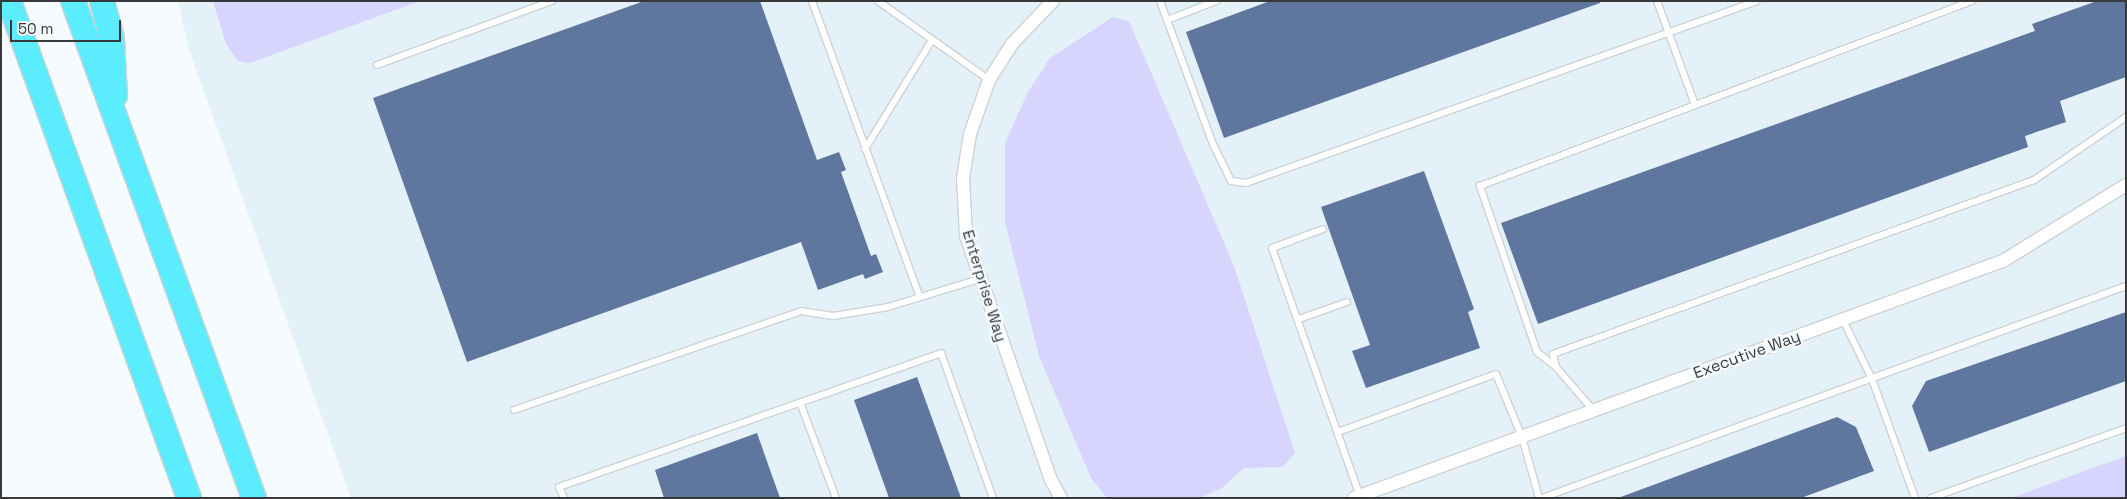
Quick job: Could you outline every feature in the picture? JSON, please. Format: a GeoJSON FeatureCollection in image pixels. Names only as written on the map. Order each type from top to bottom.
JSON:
{"type":"FeatureCollection","features":[{"type":"Feature","properties":{"kind":"highway"},"geometry":{"type":"LineString","coordinates":[[10,1],[189,498]]}},
{"type":"Feature","properties":{"kind":"highway"},"geometry":{"type":"LineString","coordinates":[[72,1],[254,498]]}},
{"type":"Feature","properties":{"kind":"highway"},"geometry":{"type":"LineString","coordinates":[[102,1],[112,39],[117,123]]}},
{"type":"Feature","properties":{"kind":"street","name":"Enterprise Way"},"geometry":{"type":"LineString","coordinates":[[1053,1],[1012,44],[989,80],[970,134],[963,178],[966,236],[979,279],[1050,480],[1061,498]]}},
{"type":"Feature","properties":{"kind":"street","name":"Executive Way"},"geometry":{"type":"LineString","coordinates":[[1358,497],[2003,260],[2125,187]]}},
{"type":"Feature","properties":{"kind":"lane"},"geometry":{"type":"LineString","coordinates":[[377,65],[552,1]]}},
{"type":"Feature","properties":{"kind":"lane"},"geometry":{"type":"LineString","coordinates":[[812,1],[920,297]]}},
{"type":"Feature","properties":{"kind":"lane"},"geometry":{"type":"LineString","coordinates":[[878,1],[989,80]]}},
{"type":"Feature","properties":{"kind":"lane"},"geometry":{"type":"LineString","coordinates":[[1160,1],[1231,181],[1246,183],[1757,1]]}},
{"type":"Feature","properties":{"kind":"lane"},"geometry":{"type":"LineString","coordinates":[[1167,20],[1216,1]]}},
{"type":"Feature","properties":{"kind":"lane"},"geometry":{"type":"LineString","coordinates":[[1657,1],[1694,105]]}},
{"type":"Feature","properties":{"kind":"lane"},"geometry":{"type":"LineString","coordinates":[[1594,411],[1556,367],[1537,352],[1480,186],[1972,1]]}},
{"type":"Feature","properties":{"kind":"lane"},"geometry":{"type":"LineString","coordinates":[[865,149],[932,40]]}},
{"type":"Feature","properties":{"kind":"lane"},"geometry":{"type":"LineString","coordinates":[[1556,367],[1553,354],[2034,180],[2126,117]]}},
{"type":"Feature","properties":{"kind":"lane"},"geometry":{"type":"LineString","coordinates":[[1323,229],[1272,248],[1299,319],[1358,497]]}},
{"type":"Feature","properties":{"kind":"lane"},"geometry":{"type":"LineString","coordinates":[[514,410],[802,311],[834,316],[920,297],[979,279]]}},
{"type":"Feature","properties":{"kind":"lane"},"geometry":{"type":"LineString","coordinates":[[1338,432],[1496,374],[1522,437],[1540,498],[2126,286]]}},
{"type":"Feature","properties":{"kind":"lane"},"geometry":{"type":"LineString","coordinates":[[1299,319],[1347,302]]}},
{"type":"Feature","properties":{"kind":"lane"},"geometry":{"type":"LineString","coordinates":[[1844,320],[1872,379],[1915,498]]}},
{"type":"Feature","properties":{"kind":"lane"},"geometry":{"type":"LineString","coordinates":[[564,498],[560,487],[801,405],[941,353],[993,498]]}},
{"type":"Feature","properties":{"kind":"lane"},"geometry":{"type":"LineString","coordinates":[[801,405],[836,498]]}},
{"type":"Feature","properties":{"kind":"lane"},"geometry":{"type":"LineString","coordinates":[[1931,498],[2126,428]]}},
{"type":"Feature","properties":{"kind":"shaded area"},"geometry":{"type":"Polygon","coordinates":[[[178,1],[2126,1],[2126,498],[351,498],[189,50],[178,1]]]}},
{"type":"Feature","properties":{"kind":"water"},"geometry":{"type":"Polygon","coordinates":[[[213,1],[420,1],[250,63],[238,61],[226,44],[213,1]]]}},
{"type":"Feature","properties":{"kind":"water"},"geometry":{"type":"Polygon","coordinates":[[[1113,17],[1129,21],[1234,266],[1295,453],[1283,467],[1244,468],[1222,488],[1200,498],[1107,498],[1091,478],[1039,356],[1005,222],[1005,143],[1028,92],[1050,58],[1113,17]]]}},
{"type":"Feature","properties":{"kind":"water"},"geometry":{"type":"Polygon","coordinates":[[[2126,456],[2126,498],[2011,498],[2079,473],[2126,456]]]}},
{"type":"Feature","properties":{"kind":"building"},"geometry":{"type":"Polygon","coordinates":[[[644,1],[760,1],[817,160],[839,152],[846,170],[841,172],[871,256],[876,254],[883,272],[865,279],[863,274],[818,290],[801,242],[467,362],[373,98],[644,1]]]}},
{"type":"Feature","properties":{"kind":"building"},"geometry":{"type":"Polygon","coordinates":[[[1270,1],[1600,1],[1600,3],[1224,138],[1186,32],[1270,1]]]}},
{"type":"Feature","properties":{"kind":"building"},"geometry":{"type":"Polygon","coordinates":[[[2097,1],[2126,1],[2126,77],[2060,101],[2066,122],[2025,136],[2028,147],[1538,324],[1501,223],[2035,31],[2032,24],[2097,1]]]}},
{"type":"Feature","properties":{"kind":"building"},"geometry":{"type":"Polygon","coordinates":[[[1424,171],[1474,309],[1468,312],[1480,348],[1366,388],[1352,351],[1370,345],[1321,207],[1424,171]]]}},
{"type":"Feature","properties":{"kind":"building"},"geometry":{"type":"Polygon","coordinates":[[[2126,312],[2126,381],[1929,452],[1912,406],[1926,381],[2126,312]]]}},
{"type":"Feature","properties":{"kind":"building"},"geometry":{"type":"Polygon","coordinates":[[[917,377],[961,498],[889,498],[854,400],[917,377]]]}},
{"type":"Feature","properties":{"kind":"building"},"geometry":{"type":"Polygon","coordinates":[[[1837,417],[1856,427],[1874,471],[1801,498],[1618,498],[1837,417]]]}},
{"type":"Feature","properties":{"kind":"building"},"geometry":{"type":"Polygon","coordinates":[[[757,433],[780,498],[664,498],[655,470],[757,433]]]}}]}
